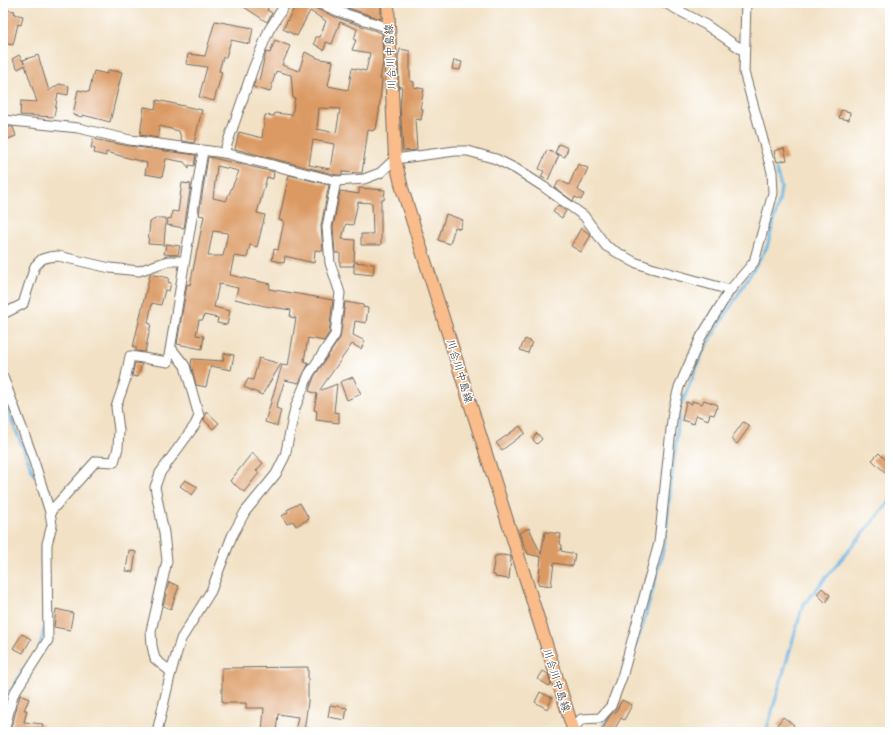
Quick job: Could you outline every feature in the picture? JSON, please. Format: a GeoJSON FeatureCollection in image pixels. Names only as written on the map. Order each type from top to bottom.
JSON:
{"type":"FeatureCollection","features":[{"type":"Feature","properties":{"kind":"main road","name":"川合川中島線"},"geometry":{"type":"LineString","coordinates":[[388,3],[395,159],[404,196],[573,731]]}},
{"type":"Feature","properties":{"kind":"street"},"geometry":{"type":"LineString","coordinates":[[224,153],[252,69],[269,30],[286,3]]}},
{"type":"Feature","properties":{"kind":"street"},"geometry":{"type":"LineString","coordinates":[[319,3],[340,12],[389,28]]}},
{"type":"Feature","properties":{"kind":"street"},"geometry":{"type":"LineString","coordinates":[[665,3],[706,25],[744,51]]}},
{"type":"Feature","properties":{"kind":"street"},"geometry":{"type":"LineString","coordinates":[[573,731],[581,719],[600,718],[610,706],[622,677],[659,543],[673,411],[679,387],[701,337],[730,290],[754,262],[773,194],[772,172],[744,72],[746,3]]}},
{"type":"Feature","properties":{"kind":"street"},"geometry":{"type":"LineString","coordinates":[[3,120],[78,128],[130,140],[224,153],[336,181],[364,179],[380,173],[395,159],[455,150],[468,151],[496,159],[516,169],[544,187],[584,216],[606,246],[651,268],[730,290]]}},
{"type":"Feature","properties":{"kind":"street"},"geometry":{"type":"LineString","coordinates":[[50,512],[96,461],[114,462],[118,448],[119,430],[116,407],[125,381],[130,356],[168,362],[203,151]]}},
{"type":"Feature","properties":{"kind":"street"},"geometry":{"type":"LineString","coordinates":[[157,732],[171,672],[181,639],[211,591],[232,536],[245,512],[276,474],[286,456],[295,408],[309,374],[335,335],[340,293],[330,263],[327,227],[336,181]]}},
{"type":"Feature","properties":{"kind":"street"},"geometry":{"type":"LineString","coordinates":[[3,314],[23,304],[34,266],[42,259],[58,256],[110,268],[139,271],[168,261],[184,261]]}},
{"type":"Feature","properties":{"kind":"street"},"geometry":{"type":"LineString","coordinates":[[171,348],[185,366],[200,416],[160,473],[155,488],[164,533],[167,561],[151,631],[152,646],[155,659],[171,672]]}},
{"type":"Feature","properties":{"kind":"street"},"geometry":{"type":"LineString","coordinates":[[3,377],[32,455],[50,512],[52,525],[47,544],[46,577],[48,640],[13,695],[4,732]]}},
{"type":"Feature","properties":{"kind":"building"},"geometry":{"type":"Polygon","coordinates":[[[238,3],[270,3],[267,10],[272,13],[267,22],[238,3]]]}},
{"type":"Feature","properties":{"kind":"building"},"geometry":{"type":"Polygon","coordinates":[[[301,3],[313,3],[317,9],[382,33],[383,63],[380,79],[382,79],[379,112],[376,129],[373,131],[368,130],[362,173],[342,172],[342,175],[337,175],[235,149],[239,132],[262,138],[265,115],[274,116],[275,113],[292,115],[295,98],[293,98],[291,75],[276,71],[270,92],[253,87],[256,79],[259,80],[266,52],[270,53],[275,40],[290,46],[282,65],[299,71],[305,52],[320,59],[333,61],[328,86],[348,90],[352,68],[366,71],[370,53],[352,50],[356,40],[354,40],[357,29],[340,22],[332,44],[326,42],[324,50],[314,44],[316,37],[320,37],[326,21],[310,11],[297,36],[283,29],[295,6],[298,8],[301,3]],[[319,108],[317,129],[336,133],[340,109],[319,108]],[[313,140],[309,165],[330,169],[334,144],[313,140]]]}},
{"type":"Feature","properties":{"kind":"building"},"geometry":{"type":"Polygon","coordinates":[[[334,3],[381,3],[381,19],[342,6],[334,3]]]}},
{"type":"Feature","properties":{"kind":"building"},"geometry":{"type":"Polygon","coordinates":[[[7,10],[15,11],[14,14],[23,16],[21,25],[18,24],[13,45],[3,43],[3,17],[5,17],[7,10]]]}},
{"type":"Feature","properties":{"kind":"building"},"geometry":{"type":"Polygon","coordinates":[[[215,21],[253,28],[250,44],[231,40],[226,57],[223,57],[219,71],[222,72],[214,101],[199,97],[207,67],[186,64],[188,54],[205,56],[215,21]]]}},
{"type":"Feature","properties":{"kind":"building"},"geometry":{"type":"Polygon","coordinates":[[[400,49],[410,51],[410,81],[414,82],[414,87],[424,89],[420,109],[423,109],[421,120],[415,119],[417,150],[403,151],[400,106],[402,87],[399,87],[398,57],[400,49]]]}},
{"type":"Feature","properties":{"kind":"building"},"geometry":{"type":"Polygon","coordinates":[[[19,55],[24,63],[23,60],[38,55],[49,91],[59,84],[69,86],[68,95],[58,93],[54,117],[20,115],[21,101],[37,102],[25,65],[18,69],[12,59],[19,55]]]}},
{"type":"Feature","properties":{"kind":"building"},"geometry":{"type":"Polygon","coordinates":[[[454,60],[462,62],[460,70],[452,69],[454,60]]]}},
{"type":"Feature","properties":{"kind":"building"},"geometry":{"type":"Polygon","coordinates":[[[108,70],[122,72],[110,122],[83,115],[83,117],[73,115],[78,90],[89,92],[94,71],[107,74],[108,70]]]}},
{"type":"Feature","properties":{"kind":"building"},"geometry":{"type":"Polygon","coordinates":[[[157,100],[202,110],[194,143],[182,141],[179,131],[159,126],[158,138],[140,135],[144,107],[155,109],[157,100]]]}},
{"type":"Feature","properties":{"kind":"building"},"geometry":{"type":"Polygon","coordinates":[[[841,110],[850,112],[849,120],[839,118],[841,110]]]}},
{"type":"Feature","properties":{"kind":"building"},"geometry":{"type":"Polygon","coordinates":[[[4,127],[13,127],[16,136],[8,139],[4,127]]]}},
{"type":"Feature","properties":{"kind":"building"},"geometry":{"type":"Polygon","coordinates":[[[93,139],[129,146],[196,155],[194,166],[189,165],[189,168],[184,162],[166,159],[162,177],[145,174],[147,163],[106,152],[106,156],[94,153],[95,149],[91,148],[93,139]]]}},
{"type":"Feature","properties":{"kind":"building"},"geometry":{"type":"Polygon","coordinates":[[[559,144],[568,148],[565,157],[555,153],[559,144]]]}},
{"type":"Feature","properties":{"kind":"building"},"geometry":{"type":"Polygon","coordinates":[[[784,148],[787,160],[777,162],[774,151],[784,148]]]}},
{"type":"Feature","properties":{"kind":"building"},"geometry":{"type":"Polygon","coordinates":[[[547,150],[559,155],[548,180],[541,177],[544,171],[539,169],[547,150]]]}},
{"type":"Feature","properties":{"kind":"building"},"geometry":{"type":"Polygon","coordinates":[[[208,157],[274,172],[273,179],[267,177],[257,213],[265,215],[257,247],[250,245],[247,258],[234,256],[230,275],[270,284],[269,289],[333,300],[329,333],[324,341],[308,338],[304,361],[309,363],[299,383],[285,380],[276,408],[281,410],[277,426],[265,422],[282,365],[288,366],[296,318],[290,317],[291,310],[235,299],[238,288],[219,284],[214,307],[230,311],[227,325],[217,323],[218,318],[204,315],[203,320],[199,320],[196,335],[204,336],[202,349],[177,344],[187,284],[190,285],[204,216],[199,215],[208,157]],[[217,166],[213,198],[226,201],[239,171],[217,166]],[[213,231],[208,256],[223,256],[228,233],[213,231]]]}},
{"type":"Feature","properties":{"kind":"building"},"geometry":{"type":"Polygon","coordinates":[[[578,164],[588,168],[578,190],[584,194],[581,200],[575,197],[573,201],[555,188],[559,180],[569,185],[578,164]]]}},
{"type":"Feature","properties":{"kind":"building"},"geometry":{"type":"Polygon","coordinates":[[[289,175],[329,185],[321,226],[323,251],[315,250],[314,263],[285,256],[284,263],[272,260],[274,249],[278,250],[284,221],[279,220],[289,175]]]}},
{"type":"Feature","properties":{"kind":"building"},"geometry":{"type":"Polygon","coordinates":[[[182,183],[191,184],[184,228],[167,225],[168,218],[171,219],[172,211],[178,212],[182,183]]]}},
{"type":"Feature","properties":{"kind":"building"},"geometry":{"type":"Polygon","coordinates":[[[359,188],[385,190],[384,200],[381,200],[381,245],[361,245],[361,234],[373,234],[372,203],[358,202],[353,225],[346,224],[342,239],[355,240],[354,262],[374,264],[373,275],[354,273],[354,266],[340,266],[340,253],[335,253],[333,227],[340,191],[359,194],[359,188]]]}},
{"type":"Feature","properties":{"kind":"building"},"geometry":{"type":"Polygon","coordinates":[[[558,205],[566,211],[562,218],[553,212],[558,205]]]}},
{"type":"Feature","properties":{"kind":"building"},"geometry":{"type":"Polygon","coordinates":[[[446,214],[463,220],[460,229],[455,227],[450,244],[438,240],[446,214]]]}},
{"type":"Feature","properties":{"kind":"building"},"geometry":{"type":"Polygon","coordinates":[[[157,218],[166,218],[164,245],[148,244],[150,222],[157,218]]]}},
{"type":"Feature","properties":{"kind":"building"},"geometry":{"type":"Polygon","coordinates":[[[581,228],[591,235],[581,252],[571,246],[581,228]]]}},
{"type":"Feature","properties":{"kind":"building"},"geometry":{"type":"Polygon","coordinates":[[[166,244],[180,246],[178,255],[164,254],[166,244]]]}},
{"type":"Feature","properties":{"kind":"building"},"geometry":{"type":"Polygon","coordinates":[[[150,274],[169,278],[168,282],[171,283],[169,291],[165,290],[161,305],[152,303],[148,323],[151,324],[145,352],[136,351],[136,347],[133,347],[150,274]]]}},
{"type":"Feature","properties":{"kind":"building"},"geometry":{"type":"Polygon","coordinates":[[[345,302],[363,305],[363,307],[368,308],[366,323],[355,321],[353,335],[365,341],[361,349],[352,344],[319,391],[337,384],[334,412],[339,413],[339,423],[316,420],[317,411],[314,410],[317,394],[309,391],[314,377],[340,338],[345,302]]]}},
{"type":"Feature","properties":{"kind":"building"},"geometry":{"type":"Polygon","coordinates":[[[525,339],[532,342],[528,353],[520,350],[525,339]]]}},
{"type":"Feature","properties":{"kind":"building"},"geometry":{"type":"Polygon","coordinates":[[[224,353],[234,355],[231,370],[211,366],[206,387],[196,385],[191,365],[192,359],[223,361],[224,353]]]}},
{"type":"Feature","properties":{"kind":"building"},"geometry":{"type":"Polygon","coordinates":[[[259,358],[281,364],[262,395],[244,387],[248,379],[253,380],[259,358]]]}},
{"type":"Feature","properties":{"kind":"building"},"geometry":{"type":"Polygon","coordinates":[[[135,363],[142,364],[138,377],[132,376],[135,363]]]}},
{"type":"Feature","properties":{"kind":"building"},"geometry":{"type":"Polygon","coordinates":[[[353,377],[361,394],[347,400],[340,382],[353,377]]]}},
{"type":"Feature","properties":{"kind":"building"},"geometry":{"type":"Polygon","coordinates":[[[704,400],[718,405],[714,415],[710,414],[708,420],[696,415],[694,424],[682,420],[686,402],[692,404],[692,401],[702,404],[704,400]]]}},
{"type":"Feature","properties":{"kind":"building"},"geometry":{"type":"Polygon","coordinates":[[[206,411],[219,423],[213,429],[204,420],[206,411]]]}},
{"type":"Feature","properties":{"kind":"building"},"geometry":{"type":"Polygon","coordinates":[[[743,422],[750,426],[737,444],[731,439],[743,422]]]}},
{"type":"Feature","properties":{"kind":"building"},"geometry":{"type":"Polygon","coordinates":[[[520,426],[525,433],[502,450],[496,443],[520,426]]]}},
{"type":"Feature","properties":{"kind":"building"},"geometry":{"type":"Polygon","coordinates":[[[537,433],[542,439],[537,444],[532,439],[537,433]]]}},
{"type":"Feature","properties":{"kind":"building"},"geometry":{"type":"Polygon","coordinates":[[[252,453],[263,463],[256,471],[259,473],[244,492],[230,481],[252,453]]]}},
{"type":"Feature","properties":{"kind":"building"},"geometry":{"type":"Polygon","coordinates":[[[879,453],[890,464],[890,477],[872,460],[879,453]]]}},
{"type":"Feature","properties":{"kind":"building"},"geometry":{"type":"Polygon","coordinates":[[[185,480],[198,487],[192,495],[180,486],[185,480]]]}},
{"type":"Feature","properties":{"kind":"building"},"geometry":{"type":"Polygon","coordinates":[[[300,503],[309,519],[296,526],[293,521],[287,524],[282,516],[288,512],[287,510],[300,503]]]}},
{"type":"Feature","properties":{"kind":"building"},"geometry":{"type":"Polygon","coordinates":[[[529,528],[541,554],[545,532],[561,534],[561,551],[575,554],[573,566],[554,563],[551,586],[538,584],[541,557],[528,554],[519,533],[529,528]]]}},
{"type":"Feature","properties":{"kind":"building"},"geometry":{"type":"Polygon","coordinates":[[[129,550],[136,552],[133,572],[126,571],[129,550]]]}},
{"type":"Feature","properties":{"kind":"building"},"geometry":{"type":"Polygon","coordinates":[[[495,556],[510,556],[511,559],[509,579],[495,577],[495,575],[492,574],[495,556]]]}},
{"type":"Feature","properties":{"kind":"building"},"geometry":{"type":"Polygon","coordinates":[[[169,582],[179,586],[171,609],[163,606],[169,582]]]}},
{"type":"Feature","properties":{"kind":"building"},"geometry":{"type":"Polygon","coordinates":[[[822,588],[830,595],[826,603],[817,594],[822,588]]]}},
{"type":"Feature","properties":{"kind":"building"},"geometry":{"type":"Polygon","coordinates":[[[56,609],[73,613],[70,630],[54,627],[56,609]]]}},
{"type":"Feature","properties":{"kind":"building"},"geometry":{"type":"Polygon","coordinates":[[[22,634],[31,639],[23,653],[13,648],[22,634]]]}},
{"type":"Feature","properties":{"kind":"building"},"geometry":{"type":"Polygon","coordinates":[[[308,667],[308,702],[304,732],[295,732],[298,717],[278,714],[276,732],[262,732],[264,708],[246,708],[246,703],[222,703],[222,668],[308,667]]]}},
{"type":"Feature","properties":{"kind":"building"},"geometry":{"type":"Polygon","coordinates":[[[543,671],[548,674],[551,684],[549,686],[538,679],[543,671]]]}},
{"type":"Feature","properties":{"kind":"building"},"geometry":{"type":"Polygon","coordinates":[[[540,692],[552,698],[547,709],[535,702],[540,692]]]}},
{"type":"Feature","properties":{"kind":"building"},"geometry":{"type":"Polygon","coordinates":[[[20,695],[29,699],[24,710],[27,710],[24,722],[43,724],[42,732],[20,732],[11,730],[20,695]]]}},
{"type":"Feature","properties":{"kind":"building"},"geometry":{"type":"Polygon","coordinates":[[[622,700],[632,705],[624,720],[621,718],[613,732],[601,732],[609,717],[613,712],[615,713],[622,700]]]}},
{"type":"Feature","properties":{"kind":"building"},"geometry":{"type":"Polygon","coordinates":[[[330,705],[347,708],[345,720],[328,717],[330,705]]]}},
{"type":"Feature","properties":{"kind":"building"},"geometry":{"type":"Polygon","coordinates":[[[783,717],[794,725],[788,732],[777,725],[783,717]]]}},
{"type":"Feature","properties":{"kind":"waterway"},"geometry":{"type":"LineString","coordinates":[[3,10],[10,3]]}},
{"type":"Feature","properties":{"kind":"waterway"},"geometry":{"type":"LineString","coordinates":[[633,652],[643,625],[664,547],[680,408],[703,352],[767,247],[779,202],[781,187],[776,170]]}},
{"type":"Feature","properties":{"kind":"waterway"},"geometry":{"type":"LineString","coordinates":[[3,393],[9,413],[34,475]]}},
{"type":"Feature","properties":{"kind":"waterway"},"geometry":{"type":"LineString","coordinates":[[766,732],[803,605],[890,501]]}},
{"type":"Feature","properties":{"kind":"waterway"},"geometry":{"type":"LineString","coordinates":[[43,545],[43,587]]}},
{"type":"Feature","properties":{"kind":"waterway"},"geometry":{"type":"LineString","coordinates":[[40,645],[44,629]]}},
{"type":"Feature","properties":{"kind":"waterway"},"geometry":{"type":"LineString","coordinates":[[10,692],[29,661]]}},
{"type":"Feature","properties":{"kind":"waterway"},"geometry":{"type":"LineString","coordinates":[[3,713],[8,699]]}},
{"type":"Feature","properties":{"kind":"waterway"},"geometry":{"type":"LineString","coordinates":[[602,732],[609,713]]}}]}
